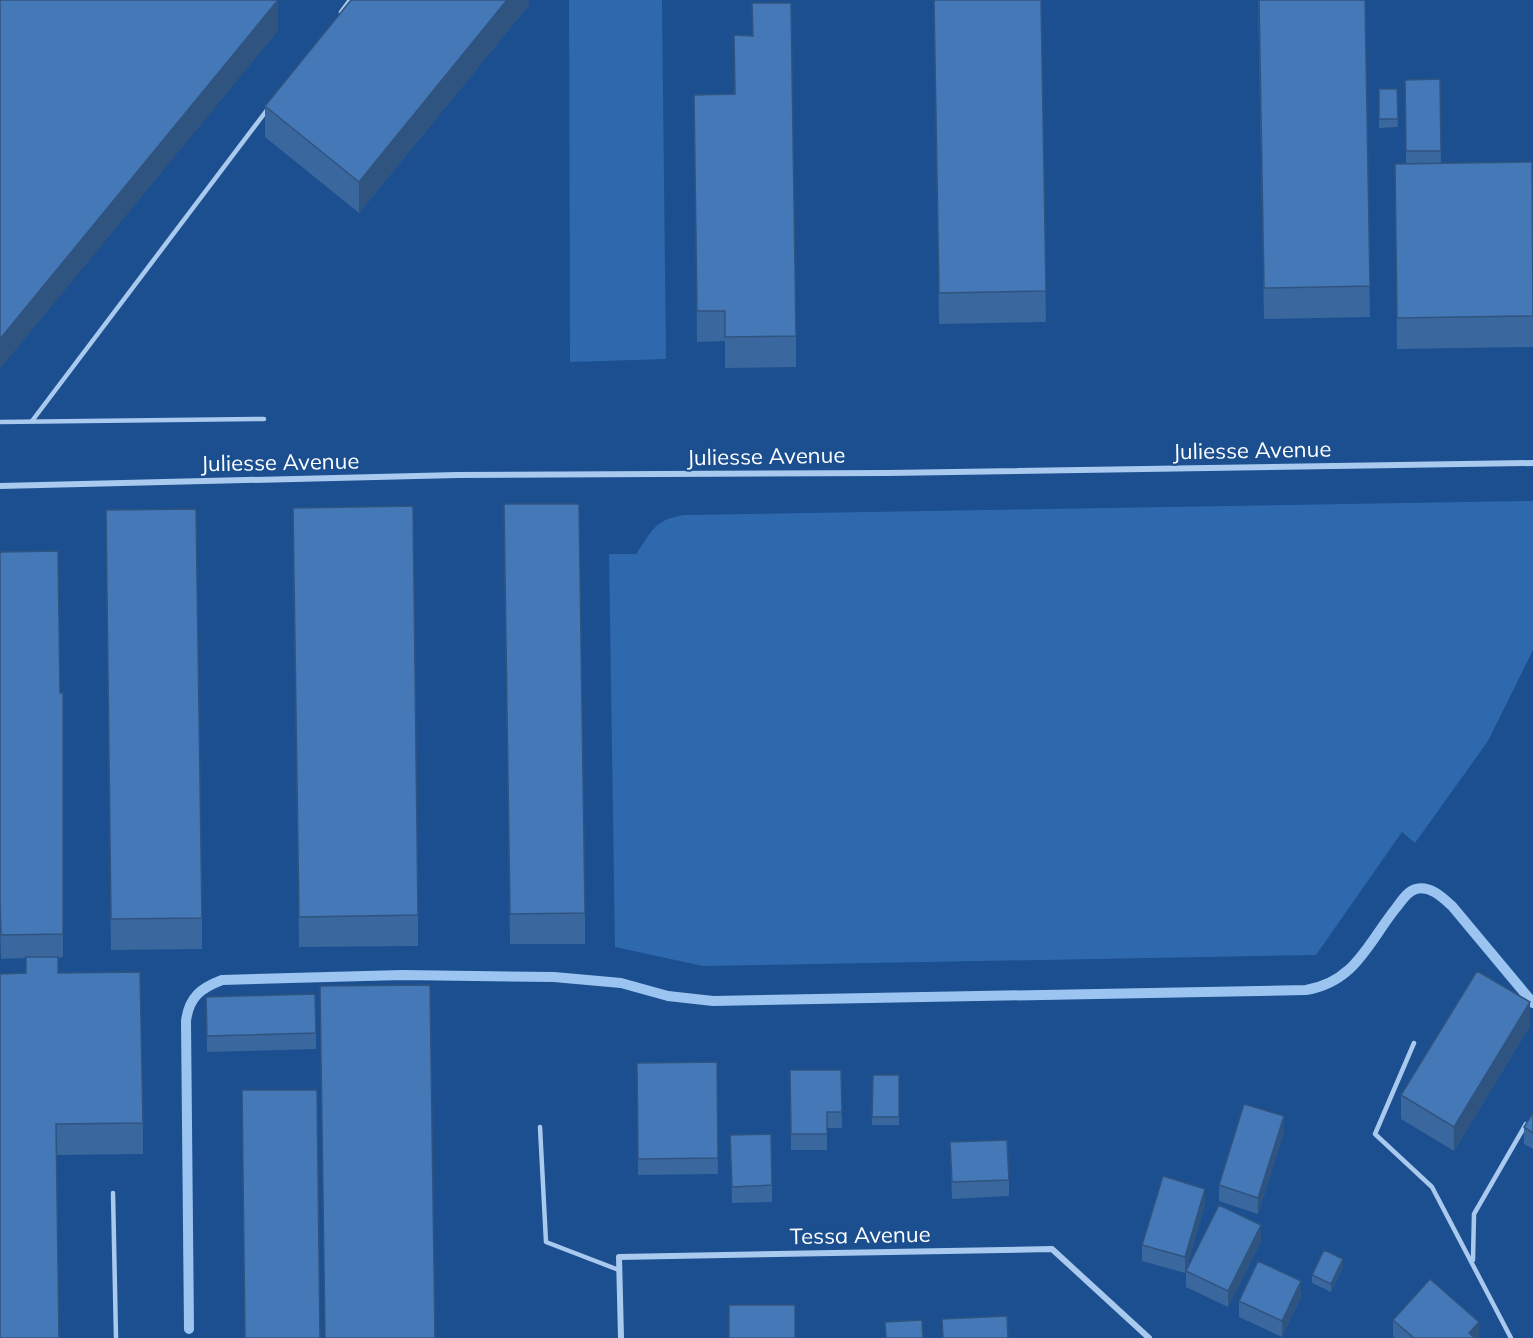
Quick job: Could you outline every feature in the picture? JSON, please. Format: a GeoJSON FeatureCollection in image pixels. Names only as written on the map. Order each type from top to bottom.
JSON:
{"type":"FeatureCollection","features":[{"type":"Feature","properties":{"kind":"street","name":"Juliesse Avenue"},"geometry":{"type":"LineString","coordinates":[[0,486],[457,475],[922,473],[1533,463]]}},
{"type":"Feature","properties":{"kind":"street","name":"Tessa Avenue"},"geometry":{"type":"LineString","coordinates":[[619,1270],[619,1257],[1052,1249],[1149,1338]]}},
{"type":"Feature","properties":{"kind":"street"},"geometry":{"type":"LineString","coordinates":[[619,1270],[621,1338]]}},
{"type":"Feature","properties":{"kind":"lane"},"geometry":{"type":"LineString","coordinates":[[336,19],[350,0]]}},
{"type":"Feature","properties":{"kind":"lane"},"geometry":{"type":"LineString","coordinates":[[32,421],[273,103]]}},
{"type":"Feature","properties":{"kind":"lane"},"geometry":{"type":"LineString","coordinates":[[0,422],[264,419]]}},
{"type":"Feature","properties":{"kind":"lane"},"geometry":{"type":"LineString","coordinates":[[1414,1043],[1375,1134],[1432,1187],[1511,1338]]}},
{"type":"Feature","properties":{"kind":"lane"},"geometry":{"type":"LineString","coordinates":[[1473,1263],[1474,1214],[1526,1124]]}},
{"type":"Feature","properties":{"kind":"lane"},"geometry":{"type":"LineString","coordinates":[[540,1127],[546,1242],[619,1270]]}},
{"type":"Feature","properties":{"kind":"lane"},"geometry":{"type":"LineString","coordinates":[[113,1193],[116,1338]]}},
{"type":"Feature","properties":{"kind":"shaded area"},"geometry":{"type":"Polygon","coordinates":[[[569,0],[662,0],[666,359],[570,362],[569,0]]]}},
{"type":"Feature","properties":{"kind":"shaded area"},"geometry":{"type":"Polygon","coordinates":[[[1533,501],[1533,650],[1488,741],[1415,843],[1402,832],[1316,955],[703,966],[615,947],[609,554],[636,554],[654,528],[666,520],[684,515],[1533,501]]]}},
{"type":"Feature","properties":{"kind":"building"},"geometry":{"type":"Polygon","coordinates":[[[0,0],[278,0],[0,339],[0,0]]]}},
{"type":"Feature","properties":{"kind":"building"},"geometry":{"type":"Polygon","coordinates":[[[351,0],[507,0],[359,182],[265,106],[351,0]]]}},
{"type":"Feature","properties":{"kind":"building"},"geometry":{"type":"Polygon","coordinates":[[[934,0],[1041,0],[1046,291],[939,293],[934,0]]]}},
{"type":"Feature","properties":{"kind":"building"},"geometry":{"type":"Polygon","coordinates":[[[1259,0],[1365,0],[1370,286],[1264,288],[1259,0]]]}},
{"type":"Feature","properties":{"kind":"building"},"geometry":{"type":"Polygon","coordinates":[[[752,3],[791,3],[796,336],[725,337],[725,311],[697,311],[694,95],[735,94],[734,35],[753,36],[752,3]]]}},
{"type":"Feature","properties":{"kind":"building"},"geometry":{"type":"Polygon","coordinates":[[[1440,79],[1441,151],[1406,151],[1405,80],[1440,79]]]}},
{"type":"Feature","properties":{"kind":"building"},"geometry":{"type":"Polygon","coordinates":[[[1379,89],[1397,89],[1398,119],[1379,119],[1379,89]]]}},
{"type":"Feature","properties":{"kind":"building"},"geometry":{"type":"Polygon","coordinates":[[[1532,162],[1533,316],[1397,318],[1395,164],[1532,162]]]}},
{"type":"Feature","properties":{"kind":"building"},"geometry":{"type":"Polygon","coordinates":[[[504,504],[579,504],[585,913],[510,914],[504,504]]]}},
{"type":"Feature","properties":{"kind":"building"},"geometry":{"type":"Polygon","coordinates":[[[413,506],[418,915],[299,917],[293,508],[413,506]]]}},
{"type":"Feature","properties":{"kind":"building"},"geometry":{"type":"Polygon","coordinates":[[[196,509],[202,918],[111,919],[106,510],[196,509]]]}},
{"type":"Feature","properties":{"kind":"building"},"geometry":{"type":"Polygon","coordinates":[[[58,551],[60,693],[63,693],[63,934],[1,935],[0,552],[58,551]]]}},
{"type":"Feature","properties":{"kind":"building"},"geometry":{"type":"Polygon","coordinates":[[[26,957],[58,957],[58,973],[140,972],[143,1123],[56,1124],[59,1338],[0,1338],[0,974],[26,973],[26,957]]]}},
{"type":"Feature","properties":{"kind":"building"},"geometry":{"type":"Polygon","coordinates":[[[1477,971],[1530,1002],[1454,1127],[1401,1095],[1477,971]]]}},
{"type":"Feature","properties":{"kind":"building"},"geometry":{"type":"Polygon","coordinates":[[[430,985],[435,1338],[325,1338],[320,986],[430,985]]]}},
{"type":"Feature","properties":{"kind":"building"},"geometry":{"type":"Polygon","coordinates":[[[315,994],[316,1033],[207,1036],[206,997],[315,994]]]}},
{"type":"Feature","properties":{"kind":"building"},"geometry":{"type":"Polygon","coordinates":[[[717,1062],[718,1158],[638,1159],[637,1063],[717,1062]]]}},
{"type":"Feature","properties":{"kind":"building"},"geometry":{"type":"Polygon","coordinates":[[[790,1070],[841,1070],[842,1112],[827,1112],[827,1134],[791,1134],[790,1070]]]}},
{"type":"Feature","properties":{"kind":"building"},"geometry":{"type":"Polygon","coordinates":[[[873,1075],[899,1075],[899,1117],[872,1117],[873,1075]]]}},
{"type":"Feature","properties":{"kind":"building"},"geometry":{"type":"Polygon","coordinates":[[[242,1090],[317,1090],[320,1338],[245,1338],[242,1090]]]}},
{"type":"Feature","properties":{"kind":"building"},"geometry":{"type":"Polygon","coordinates":[[[1244,1104],[1284,1116],[1258,1198],[1219,1185],[1244,1104]]]}},
{"type":"Feature","properties":{"kind":"building"},"geometry":{"type":"Polygon","coordinates":[[[1533,1113],[1533,1133],[1524,1127],[1533,1113]]]}},
{"type":"Feature","properties":{"kind":"building"},"geometry":{"type":"Polygon","coordinates":[[[771,1134],[772,1185],[732,1187],[730,1135],[771,1134]]]}},
{"type":"Feature","properties":{"kind":"building"},"geometry":{"type":"Polygon","coordinates":[[[1007,1140],[1009,1180],[952,1182],[950,1142],[1007,1140]]]}},
{"type":"Feature","properties":{"kind":"building"},"geometry":{"type":"Polygon","coordinates":[[[1163,1176],[1205,1189],[1185,1257],[1142,1245],[1163,1176]]]}},
{"type":"Feature","properties":{"kind":"building"},"geometry":{"type":"Polygon","coordinates":[[[1219,1205],[1261,1225],[1228,1291],[1186,1271],[1219,1205]]]}},
{"type":"Feature","properties":{"kind":"building"},"geometry":{"type":"Polygon","coordinates":[[[1324,1250],[1343,1259],[1331,1284],[1312,1275],[1324,1250]]]}},
{"type":"Feature","properties":{"kind":"building"},"geometry":{"type":"Polygon","coordinates":[[[1258,1261],[1301,1281],[1282,1321],[1239,1301],[1258,1261]]]}},
{"type":"Feature","properties":{"kind":"building"},"geometry":{"type":"Polygon","coordinates":[[[1430,1279],[1479,1322],[1469,1333],[1475,1338],[1414,1338],[1393,1320],[1430,1279]]]}},
{"type":"Feature","properties":{"kind":"building"},"geometry":{"type":"Polygon","coordinates":[[[729,1305],[795,1305],[795,1338],[729,1338],[729,1305]]]}},
{"type":"Feature","properties":{"kind":"building"},"geometry":{"type":"Polygon","coordinates":[[[1007,1316],[1008,1338],[943,1338],[942,1319],[1007,1316]]]}},
{"type":"Feature","properties":{"kind":"building"},"geometry":{"type":"Polygon","coordinates":[[[922,1320],[923,1338],[886,1338],[885,1322],[922,1320]]]}},
{"type":"Feature","properties":{"kind":"waterway"},"geometry":{"type":"LineString","coordinates":[[189,1329],[186,1021],[190,1006],[197,994],[222,980],[402,975],[554,977],[621,983],[668,996],[713,1001],[1306,990],[1323,986],[1349,970],[1404,897],[1413,890],[1421,888],[1436,893],[1452,906],[1533,1003]]}}]}
